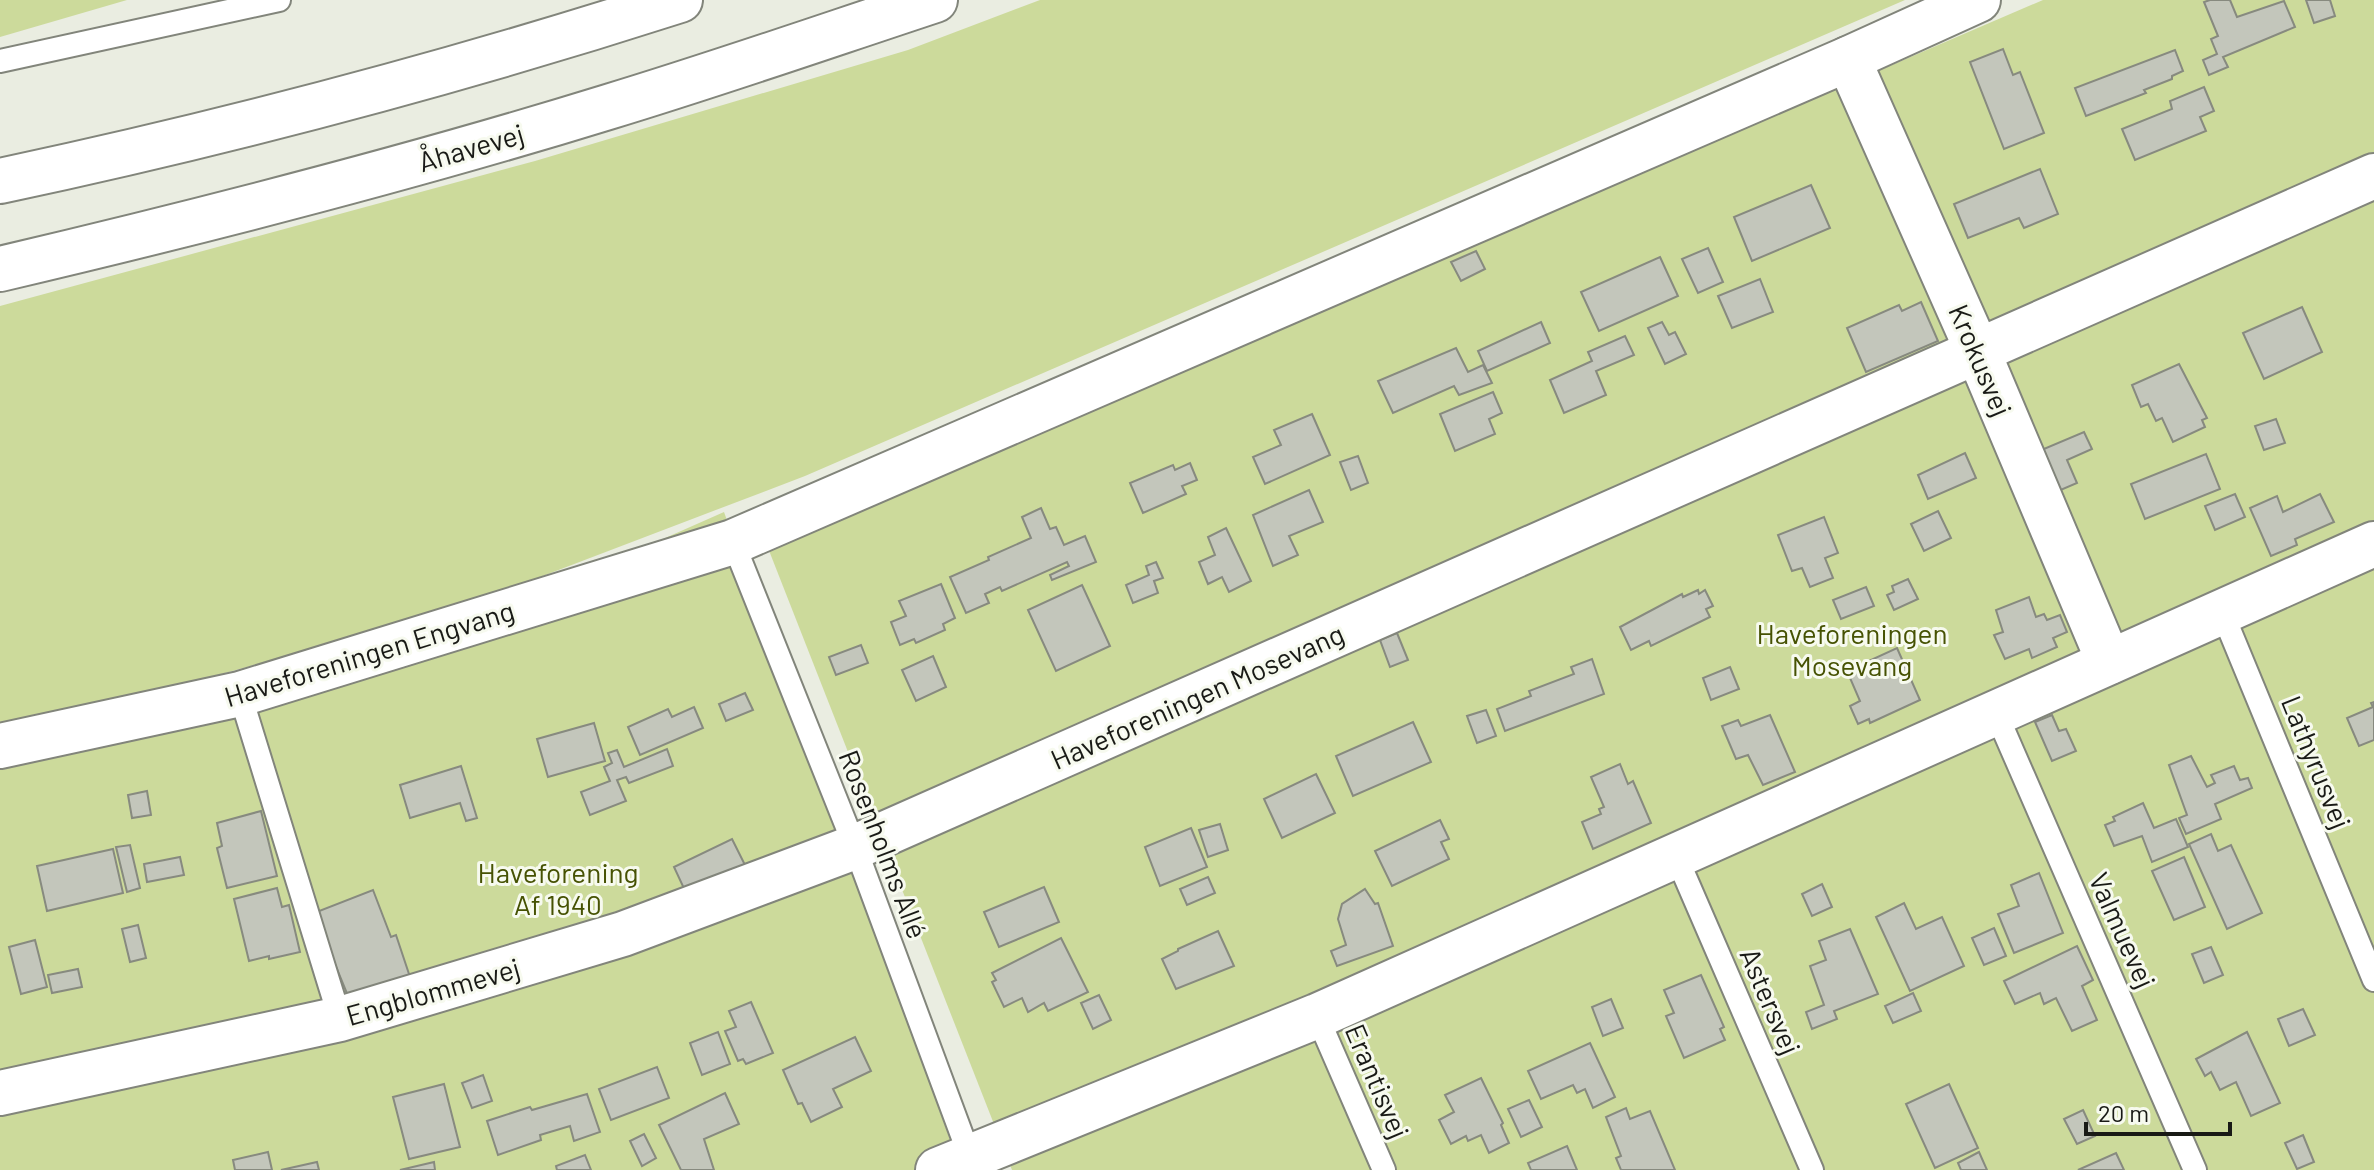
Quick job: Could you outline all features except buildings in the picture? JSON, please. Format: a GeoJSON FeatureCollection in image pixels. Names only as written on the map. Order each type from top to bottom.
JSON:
{"type":"FeatureCollection","features":[{"type":"Feature","properties":{"kind":"street"},"geometry":{"type":"LineString","coordinates":[[0,181],[149,149],[357,97],[579,33],[680,0]]}},
{"type":"Feature","properties":{"kind":"street","name":"Åhavevej"},"geometry":{"type":"LineString","coordinates":[[0,269],[151,233],[426,160],[607,107],[935,0]]}},
{"type":"Feature","properties":{"kind":"street"},"geometry":{"type":"LineString","coordinates":[[733,542],[1978,0]]}},
{"type":"Feature","properties":{"kind":"street","name":"Krokusvej"},"geometry":{"type":"LineString","coordinates":[[1848,59],[1978,352],[2109,662]]}},
{"type":"Feature","properties":{"kind":"street","name":"Haveforeningen Mosevang"},"geometry":{"type":"LineString","coordinates":[[855,847],[2374,176]]}},
{"type":"Feature","properties":{"kind":"street","name":"Haveforeningen Engvang"},"geometry":{"type":"LineString","coordinates":[[0,746],[240,694],[733,542]]}},
{"type":"Feature","properties":{"kind":"street"},"geometry":{"type":"LineString","coordinates":[[961,1166],[1317,1016],[2374,544]]}},
{"type":"Feature","properties":{"kind":"street","name":"Engblommevej"},"geometry":{"type":"LineString","coordinates":[[0,1093],[340,1019],[623,934],[855,847]]}},
{"type":"Feature","properties":{"kind":"lane"},"geometry":{"type":"LineString","coordinates":[[0,61],[279,0]]}},
{"type":"Feature","properties":{"kind":"lane","name":"Rosenholms Allé"},"geometry":{"type":"LineString","coordinates":[[733,542],[855,847],[961,1166]]}},
{"type":"Feature","properties":{"kind":"lane","name":"Lathyrusvej"},"geometry":{"type":"LineString","coordinates":[[2222,612],[2374,980]]}},
{"type":"Feature","properties":{"kind":"lane"},"geometry":{"type":"LineString","coordinates":[[240,694],[340,1019]]}},
{"type":"Feature","properties":{"kind":"lane","name":"Valmuevej"},"geometry":{"type":"LineString","coordinates":[[1996,713],[2195,1170]]}},
{"type":"Feature","properties":{"kind":"lane","name":"Astersvej"},"geometry":{"type":"LineString","coordinates":[[1676,856],[1812,1170]]}},
{"type":"Feature","properties":{"kind":"lane","name":"Erantisvej"},"geometry":{"type":"LineString","coordinates":[[1317,1016],[1384,1170]]}},
{"type":"Feature","properties":{"kind":"green space"},"geometry":{"type":"Polygon","coordinates":[[[0,0],[127,0],[0,37],[0,0]]]}},
{"type":"Feature","properties":{"kind":"green space"},"geometry":{"type":"Polygon","coordinates":[[[1040,0],[1905,0],[805,476],[451,611],[46,722],[0,731],[0,306],[535,161],[908,50],[1040,0]]]}},
{"type":"Feature","properties":{"kind":"green space","name":"Haveforeningen Mosevang"},"geometry":{"type":"Polygon","coordinates":[[[2043,0],[2374,0],[2374,1170],[1012,1170],[768,548],[2043,0]]]}},
{"type":"Feature","properties":{"kind":"green space","name":"Haveforening Af 1940"},"geometry":{"type":"Polygon","coordinates":[[[724,512],[961,1170],[0,1170],[0,742],[498,612],[724,512]]]}}]}
